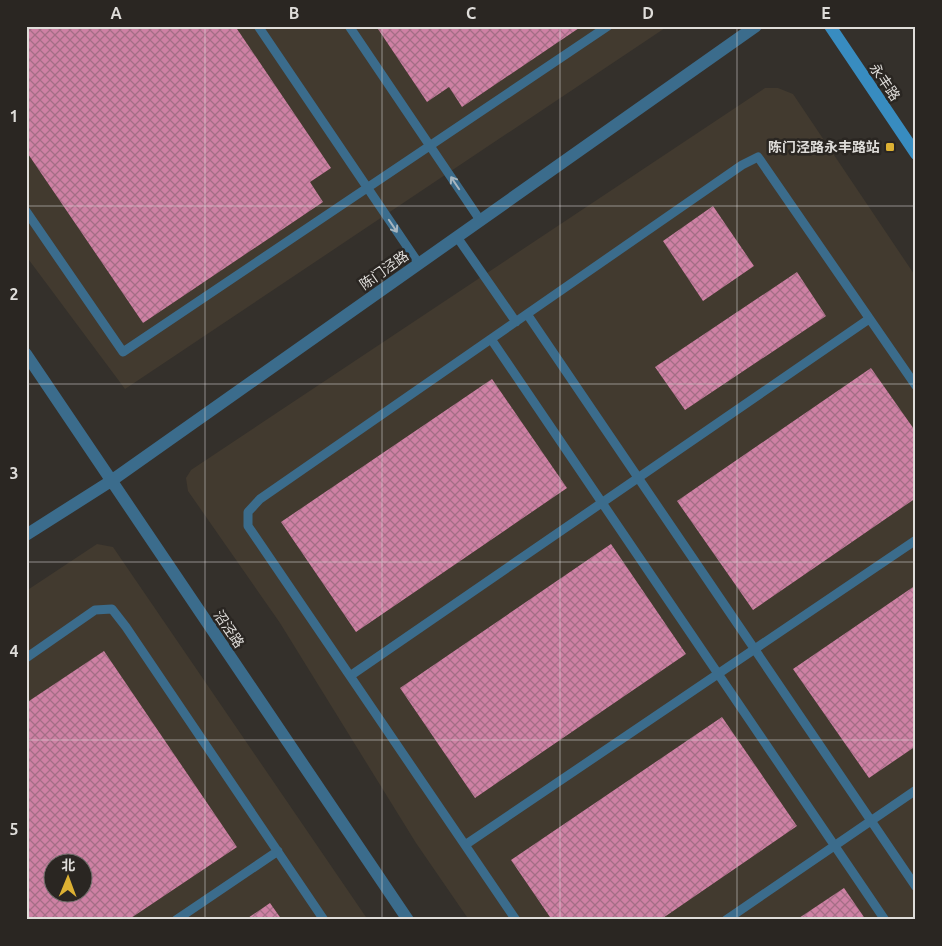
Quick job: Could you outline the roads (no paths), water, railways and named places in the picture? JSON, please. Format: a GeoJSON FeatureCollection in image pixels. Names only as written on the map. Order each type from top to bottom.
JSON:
{"type":"FeatureCollection","features":[{"type":"Feature","properties":{"kind":"main road","name":"永丰路"},"geometry":{"type":"LineString","coordinates":[[830,26],[916,154]]}},
{"type":"Feature","properties":{"kind":"street","name":"陈门泾路"},"geometry":{"type":"LineString","coordinates":[[26,535],[112,481],[756,26]]}},
{"type":"Feature","properties":{"kind":"street","name":"沼泾路"},"geometry":{"type":"LineString","coordinates":[[26,354],[408,920]]}},
{"type":"Feature","properties":{"kind":"lane"},"geometry":{"type":"LineString","coordinates":[[258,26],[419,264]]}},
{"type":"Feature","properties":{"kind":"lane"},"geometry":{"type":"LineString","coordinates":[[349,26],[480,220]]}},
{"type":"Feature","properties":{"kind":"lane"},"geometry":{"type":"LineString","coordinates":[[26,211],[123,352],[608,26]]}},
{"type":"Feature","properties":{"kind":"lane"},"geometry":{"type":"LineString","coordinates":[[516,920],[248,526],[248,512],[260,499],[742,166],[758,157],[916,386]]}},
{"type":"Feature","properties":{"kind":"lane"},"geometry":{"type":"LineString","coordinates":[[457,237],[516,322]]}},
{"type":"Feature","properties":{"kind":"lane"},"geometry":{"type":"LineString","coordinates":[[527,314],[916,887]]}},
{"type":"Feature","properties":{"kind":"lane"},"geometry":{"type":"LineString","coordinates":[[350,676],[870,318]]}},
{"type":"Feature","properties":{"kind":"lane"},"geometry":{"type":"LineString","coordinates":[[491,339],[886,920]]}},
{"type":"Feature","properties":{"kind":"lane"},"geometry":{"type":"LineString","coordinates":[[465,845],[916,540]]}},
{"type":"Feature","properties":{"kind":"lane"},"geometry":{"type":"LineString","coordinates":[[26,658],[95,610],[112,609],[324,920]]}},
{"type":"Feature","properties":{"kind":"lane"},"geometry":{"type":"LineString","coordinates":[[726,920],[916,790]]}},
{"type":"Feature","properties":{"kind":"lane"},"geometry":{"type":"LineString","coordinates":[[176,920],[278,851]]}},
{"type":"Feature","properties":{"kind":"place","name":"陈门泾路永丰路站"},"geometry":{"type":"Point","coordinates":[890,147]}}]}
